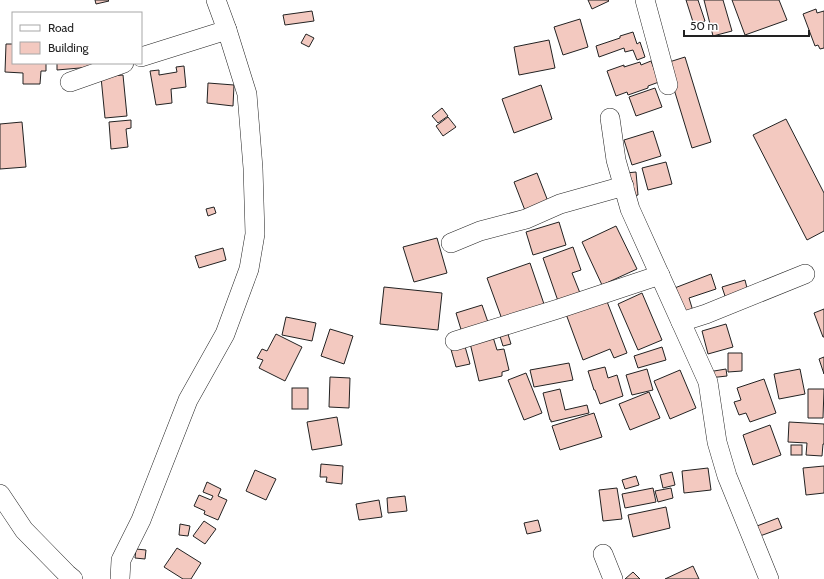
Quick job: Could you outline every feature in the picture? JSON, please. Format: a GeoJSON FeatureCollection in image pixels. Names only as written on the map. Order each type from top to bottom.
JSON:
{"type":"FeatureCollection","features":[{"type":"Feature","properties":{"kind":"street"},"geometry":{"type":"LineString","coordinates":[[120,579],[121,560],[141,520],[188,400],[226,334],[249,268],[255,234],[253,168],[247,94],[216,0]]}},
{"type":"Feature","properties":{"kind":"street"},"geometry":{"type":"LineString","coordinates":[[652,3],[668,85]]}},
{"type":"Feature","properties":{"kind":"street"},"geometry":{"type":"LineString","coordinates":[[142,57],[227,30]]}},
{"type":"Feature","properties":{"kind":"street"},"geometry":{"type":"LineString","coordinates":[[70,82],[121,64]]}},
{"type":"Feature","properties":{"kind":"street"},"geometry":{"type":"LineString","coordinates":[[610,118],[616,160],[630,209],[708,382],[717,442],[727,476],[769,579]]}},
{"type":"Feature","properties":{"kind":"street"},"geometry":{"type":"LineString","coordinates":[[451,243],[480,231],[526,219],[560,204],[624,186]]}},
{"type":"Feature","properties":{"kind":"street"},"geometry":{"type":"LineString","coordinates":[[681,322],[706,314],[805,274]]}},
{"type":"Feature","properties":{"kind":"street"},"geometry":{"type":"LineString","coordinates":[[455,341],[660,275]]}},
{"type":"Feature","properties":{"kind":"street"},"geometry":{"type":"LineString","coordinates":[[0,494],[24,530],[73,579]]}},
{"type":"Feature","properties":{"kind":"street"},"geometry":{"type":"LineString","coordinates":[[603,554],[613,579]]}},
{"type":"Feature","properties":{"kind":"building"},"geometry":{"type":"Polygon","coordinates":[[[95,0],[108,0],[109,1],[96,4],[95,0]]]}},
{"type":"Feature","properties":{"kind":"building"},"geometry":{"type":"Polygon","coordinates":[[[588,0],[608,0],[609,1],[592,9],[588,0]]]}},
{"type":"Feature","properties":{"kind":"building"},"geometry":{"type":"Polygon","coordinates":[[[686,0],[698,0],[705,21],[694,25],[686,0]]]}},
{"type":"Feature","properties":{"kind":"building"},"geometry":{"type":"Polygon","coordinates":[[[704,0],[723,0],[732,31],[713,36],[704,0]]]}},
{"type":"Feature","properties":{"kind":"building"},"geometry":{"type":"Polygon","coordinates":[[[732,0],[779,0],[787,20],[745,35],[732,0]]]}},
{"type":"Feature","properties":{"kind":"building"},"geometry":{"type":"Polygon","coordinates":[[[816,9],[817,13],[824,11],[824,48],[820,49],[818,45],[815,46],[803,14],[816,9]]]}},
{"type":"Feature","properties":{"kind":"building"},"geometry":{"type":"Polygon","coordinates":[[[312,11],[314,21],[285,25],[283,15],[312,11]]]}},
{"type":"Feature","properties":{"kind":"building"},"geometry":{"type":"Polygon","coordinates":[[[580,19],[588,47],[563,55],[554,27],[580,19]]]}},
{"type":"Feature","properties":{"kind":"building"},"geometry":{"type":"Polygon","coordinates":[[[633,32],[637,44],[640,42],[645,57],[637,60],[633,50],[625,52],[624,48],[599,57],[596,46],[633,32]]]}},
{"type":"Feature","properties":{"kind":"building"},"geometry":{"type":"Polygon","coordinates":[[[306,34],[314,38],[309,47],[301,43],[306,34]]]}},
{"type":"Feature","properties":{"kind":"building"},"geometry":{"type":"Polygon","coordinates":[[[549,40],[555,68],[519,75],[514,47],[549,40]]]}},
{"type":"Feature","properties":{"kind":"building"},"geometry":{"type":"Polygon","coordinates":[[[6,44],[12,44],[12,64],[46,64],[46,71],[41,71],[40,84],[23,84],[23,73],[5,72],[6,44]]]}},
{"type":"Feature","properties":{"kind":"building"},"geometry":{"type":"Polygon","coordinates":[[[685,57],[711,142],[692,148],[666,63],[685,57]]]}},
{"type":"Feature","properties":{"kind":"building"},"geometry":{"type":"Polygon","coordinates":[[[651,61],[659,82],[648,86],[648,88],[628,95],[627,92],[616,96],[607,71],[624,65],[624,67],[640,62],[641,65],[651,61]]]}},
{"type":"Feature","properties":{"kind":"building"},"geometry":{"type":"Polygon","coordinates":[[[57,64],[91,64],[91,67],[57,70],[57,64]]]}},
{"type":"Feature","properties":{"kind":"building"},"geometry":{"type":"Polygon","coordinates":[[[184,66],[186,87],[171,89],[172,103],[156,105],[150,71],[159,70],[159,75],[177,72],[176,67],[184,66]]]}},
{"type":"Feature","properties":{"kind":"building"},"geometry":{"type":"Polygon","coordinates":[[[123,75],[127,116],[105,118],[101,77],[123,75]]]}},
{"type":"Feature","properties":{"kind":"building"},"geometry":{"type":"Polygon","coordinates":[[[208,83],[234,85],[233,106],[207,103],[208,83]]]}},
{"type":"Feature","properties":{"kind":"building"},"geometry":{"type":"Polygon","coordinates":[[[541,85],[552,119],[514,133],[502,99],[541,85]]]}},
{"type":"Feature","properties":{"kind":"building"},"geometry":{"type":"Polygon","coordinates":[[[655,88],[662,107],[636,116],[629,97],[655,88]]]}},
{"type":"Feature","properties":{"kind":"building"},"geometry":{"type":"Polygon","coordinates":[[[442,108],[448,116],[438,123],[432,116],[442,108]]]}},
{"type":"Feature","properties":{"kind":"building"},"geometry":{"type":"Polygon","coordinates":[[[448,117],[456,127],[443,136],[436,126],[448,117]]]}},
{"type":"Feature","properties":{"kind":"building"},"geometry":{"type":"Polygon","coordinates":[[[786,119],[824,193],[824,231],[807,240],[753,135],[786,119]]]}},
{"type":"Feature","properties":{"kind":"building"},"geometry":{"type":"Polygon","coordinates":[[[131,120],[131,128],[126,129],[128,147],[111,149],[109,122],[131,120]]]}},
{"type":"Feature","properties":{"kind":"building"},"geometry":{"type":"Polygon","coordinates":[[[22,122],[26,167],[0,169],[0,124],[22,122]]]}},
{"type":"Feature","properties":{"kind":"building"},"geometry":{"type":"Polygon","coordinates":[[[653,131],[661,156],[632,165],[624,140],[653,131]]]}},
{"type":"Feature","properties":{"kind":"building"},"geometry":{"type":"Polygon","coordinates":[[[666,162],[672,184],[648,190],[642,168],[666,162]]]}},
{"type":"Feature","properties":{"kind":"building"},"geometry":{"type":"Polygon","coordinates":[[[636,172],[638,195],[629,197],[626,173],[636,172]]]}},
{"type":"Feature","properties":{"kind":"building"},"geometry":{"type":"Polygon","coordinates":[[[537,173],[549,204],[526,213],[514,182],[537,173]]]}},
{"type":"Feature","properties":{"kind":"building"},"geometry":{"type":"Polygon","coordinates":[[[214,207],[216,213],[208,216],[206,209],[214,207]]]}},
{"type":"Feature","properties":{"kind":"building"},"geometry":{"type":"Polygon","coordinates":[[[559,222],[566,245],[533,255],[526,232],[559,222]]]}},
{"type":"Feature","properties":{"kind":"building"},"geometry":{"type":"Polygon","coordinates":[[[616,226],[637,269],[602,285],[582,242],[616,226]]]}},
{"type":"Feature","properties":{"kind":"building"},"geometry":{"type":"Polygon","coordinates":[[[437,238],[447,273],[414,282],[403,247],[437,238]]]}},
{"type":"Feature","properties":{"kind":"building"},"geometry":{"type":"Polygon","coordinates":[[[573,247],[581,270],[572,273],[580,293],[558,301],[543,258],[573,247]]]}},
{"type":"Feature","properties":{"kind":"building"},"geometry":{"type":"Polygon","coordinates":[[[223,248],[226,260],[199,268],[195,256],[223,248]]]}},
{"type":"Feature","properties":{"kind":"building"},"geometry":{"type":"Polygon","coordinates":[[[530,263],[545,307],[503,322],[487,278],[530,263]]]}},
{"type":"Feature","properties":{"kind":"building"},"geometry":{"type":"Polygon","coordinates":[[[711,274],[716,289],[689,298],[693,311],[682,315],[672,289],[711,274]]]}},
{"type":"Feature","properties":{"kind":"building"},"geometry":{"type":"Polygon","coordinates":[[[745,280],[748,292],[726,299],[722,287],[745,280]]]}},
{"type":"Feature","properties":{"kind":"building"},"geometry":{"type":"Polygon","coordinates":[[[384,287],[442,293],[438,330],[380,324],[384,287]]]}},
{"type":"Feature","properties":{"kind":"building"},"geometry":{"type":"Polygon","coordinates":[[[642,293],[662,340],[638,350],[618,304],[642,293]]]}},
{"type":"Feature","properties":{"kind":"building"},"geometry":{"type":"Polygon","coordinates":[[[606,299],[627,353],[614,358],[610,349],[583,360],[566,314],[606,299]]]}},
{"type":"Feature","properties":{"kind":"building"},"geometry":{"type":"Polygon","coordinates":[[[482,305],[490,328],[463,336],[456,313],[482,305]]]}},
{"type":"Feature","properties":{"kind":"building"},"geometry":{"type":"Polygon","coordinates":[[[824,309],[824,337],[823,337],[814,313],[824,309]]]}},
{"type":"Feature","properties":{"kind":"building"},"geometry":{"type":"Polygon","coordinates":[[[286,317],[316,323],[312,341],[282,335],[286,317]]]}},
{"type":"Feature","properties":{"kind":"building"},"geometry":{"type":"Polygon","coordinates":[[[726,324],[733,347],[708,354],[702,331],[726,324]]]}},
{"type":"Feature","properties":{"kind":"building"},"geometry":{"type":"Polygon","coordinates":[[[330,329],[353,336],[344,364],[321,356],[330,329]]]}},
{"type":"Feature","properties":{"kind":"building"},"geometry":{"type":"Polygon","coordinates":[[[507,331],[511,344],[503,346],[499,333],[507,331]]]}},
{"type":"Feature","properties":{"kind":"building"},"geometry":{"type":"Polygon","coordinates":[[[276,334],[302,347],[285,381],[259,368],[263,360],[257,358],[262,349],[267,351],[276,334]]]}},
{"type":"Feature","properties":{"kind":"building"},"geometry":{"type":"Polygon","coordinates":[[[493,337],[497,350],[504,349],[509,370],[502,372],[502,376],[479,381],[470,343],[493,337]]]}},
{"type":"Feature","properties":{"kind":"building"},"geometry":{"type":"Polygon","coordinates":[[[464,343],[470,364],[456,367],[450,346],[464,343]]]}},
{"type":"Feature","properties":{"kind":"building"},"geometry":{"type":"Polygon","coordinates":[[[662,347],[666,360],[638,368],[634,356],[662,347]]]}},
{"type":"Feature","properties":{"kind":"building"},"geometry":{"type":"Polygon","coordinates":[[[728,353],[742,353],[742,371],[728,372],[728,353]]]}},
{"type":"Feature","properties":{"kind":"building"},"geometry":{"type":"Polygon","coordinates":[[[824,357],[824,374],[819,359],[824,357]]]}},
{"type":"Feature","properties":{"kind":"building"},"geometry":{"type":"Polygon","coordinates":[[[569,363],[573,380],[534,387],[530,370],[569,363]]]}},
{"type":"Feature","properties":{"kind":"building"},"geometry":{"type":"Polygon","coordinates":[[[605,367],[608,378],[617,375],[623,396],[600,404],[588,371],[605,367]]]}},
{"type":"Feature","properties":{"kind":"building"},"geometry":{"type":"Polygon","coordinates":[[[647,369],[653,390],[632,395],[626,375],[647,369]]]}},
{"type":"Feature","properties":{"kind":"building"},"geometry":{"type":"Polygon","coordinates":[[[726,369],[727,376],[709,378],[708,372],[726,369]]]}},
{"type":"Feature","properties":{"kind":"building"},"geometry":{"type":"Polygon","coordinates":[[[800,369],[805,394],[779,399],[774,374],[800,369]]]}},
{"type":"Feature","properties":{"kind":"building"},"geometry":{"type":"Polygon","coordinates":[[[680,370],[696,408],[670,419],[654,381],[680,370]]]}},
{"type":"Feature","properties":{"kind":"building"},"geometry":{"type":"Polygon","coordinates":[[[526,373],[542,413],[524,420],[508,380],[526,373]]]}},
{"type":"Feature","properties":{"kind":"building"},"geometry":{"type":"Polygon","coordinates":[[[330,377],[350,378],[349,408],[329,407],[330,377]]]}},
{"type":"Feature","properties":{"kind":"building"},"geometry":{"type":"Polygon","coordinates":[[[764,379],[776,413],[750,422],[746,413],[739,415],[734,402],[741,400],[737,388],[764,379]]]}},
{"type":"Feature","properties":{"kind":"building"},"geometry":{"type":"Polygon","coordinates":[[[292,388],[308,388],[308,409],[292,409],[292,388]]]}},
{"type":"Feature","properties":{"kind":"building"},"geometry":{"type":"Polygon","coordinates":[[[560,389],[565,410],[587,405],[589,413],[551,422],[543,393],[560,389]]]}},
{"type":"Feature","properties":{"kind":"building"},"geometry":{"type":"Polygon","coordinates":[[[808,389],[824,389],[823,418],[808,418],[808,389]]]}},
{"type":"Feature","properties":{"kind":"building"},"geometry":{"type":"Polygon","coordinates":[[[649,392],[660,418],[630,430],[619,404],[649,392]]]}},
{"type":"Feature","properties":{"kind":"building"},"geometry":{"type":"Polygon","coordinates":[[[594,413],[602,437],[560,450],[552,426],[594,413]]]}},
{"type":"Feature","properties":{"kind":"building"},"geometry":{"type":"Polygon","coordinates":[[[337,417],[342,445],[312,450],[307,422],[337,417]]]}},
{"type":"Feature","properties":{"kind":"building"},"geometry":{"type":"Polygon","coordinates":[[[789,422],[824,424],[824,444],[822,456],[806,455],[807,443],[788,442],[789,422]]]}},
{"type":"Feature","properties":{"kind":"building"},"geometry":{"type":"Polygon","coordinates":[[[770,425],[781,455],[753,465],[743,435],[770,425]]]}},
{"type":"Feature","properties":{"kind":"building"},"geometry":{"type":"Polygon","coordinates":[[[791,445],[802,445],[802,455],[791,455],[791,445]]]}},
{"type":"Feature","properties":{"kind":"building"},"geometry":{"type":"Polygon","coordinates":[[[321,464],[343,466],[342,484],[326,482],[327,477],[320,477],[321,464]]]}},
{"type":"Feature","properties":{"kind":"building"},"geometry":{"type":"Polygon","coordinates":[[[824,466],[824,493],[806,495],[803,468],[824,466]]]}},
{"type":"Feature","properties":{"kind":"building"},"geometry":{"type":"Polygon","coordinates":[[[708,468],[711,490],[684,493],[682,471],[708,468]]]}},
{"type":"Feature","properties":{"kind":"building"},"geometry":{"type":"Polygon","coordinates":[[[255,470],[276,479],[266,500],[246,491],[255,470]]]}},
{"type":"Feature","properties":{"kind":"building"},"geometry":{"type":"Polygon","coordinates":[[[672,472],[675,485],[663,488],[660,475],[672,472]]]}},
{"type":"Feature","properties":{"kind":"building"},"geometry":{"type":"Polygon","coordinates":[[[636,476],[639,485],[625,489],[622,480],[636,476]]]}},
{"type":"Feature","properties":{"kind":"building"},"geometry":{"type":"Polygon","coordinates":[[[207,482],[221,489],[218,496],[227,500],[218,520],[204,514],[205,511],[194,506],[199,495],[211,500],[213,496],[203,492],[207,482]]]}},
{"type":"Feature","properties":{"kind":"building"},"geometry":{"type":"Polygon","coordinates":[[[617,488],[622,519],[603,521],[599,490],[617,488]]]}},
{"type":"Feature","properties":{"kind":"building"},"geometry":{"type":"Polygon","coordinates":[[[653,488],[656,502],[625,508],[622,494],[653,488]]]}},
{"type":"Feature","properties":{"kind":"building"},"geometry":{"type":"Polygon","coordinates":[[[671,488],[673,498],[658,502],[655,491],[671,488]]]}},
{"type":"Feature","properties":{"kind":"building"},"geometry":{"type":"Polygon","coordinates":[[[405,496],[407,511],[388,513],[387,498],[405,496]]]}},
{"type":"Feature","properties":{"kind":"building"},"geometry":{"type":"Polygon","coordinates":[[[379,500],[382,517],[359,520],[356,504],[379,500]]]}},
{"type":"Feature","properties":{"kind":"building"},"geometry":{"type":"Polygon","coordinates":[[[666,507],[670,528],[633,537],[628,515],[666,507]]]}},
{"type":"Feature","properties":{"kind":"building"},"geometry":{"type":"Polygon","coordinates":[[[778,518],[782,528],[760,536],[757,526],[778,518]]]}},
{"type":"Feature","properties":{"kind":"building"},"geometry":{"type":"Polygon","coordinates":[[[538,520],[541,531],[527,534],[524,523],[538,520]]]}},
{"type":"Feature","properties":{"kind":"building"},"geometry":{"type":"Polygon","coordinates":[[[204,521],[216,529],[205,544],[193,536],[204,521]]]}},
{"type":"Feature","properties":{"kind":"building"},"geometry":{"type":"Polygon","coordinates":[[[180,524],[190,526],[188,536],[179,535],[180,524]]]}},
{"type":"Feature","properties":{"kind":"building"},"geometry":{"type":"Polygon","coordinates":[[[177,548],[201,563],[191,579],[183,579],[164,567],[177,548]]]}},
{"type":"Feature","properties":{"kind":"building"},"geometry":{"type":"Polygon","coordinates":[[[136,549],[146,550],[145,559],[135,558],[136,549]]]}},
{"type":"Feature","properties":{"kind":"building"},"geometry":{"type":"Polygon","coordinates":[[[693,566],[699,579],[665,579],[693,566]]]}},
{"type":"Feature","properties":{"kind":"building"},"geometry":{"type":"Polygon","coordinates":[[[633,572],[640,579],[625,579],[633,572]]]}}]}
